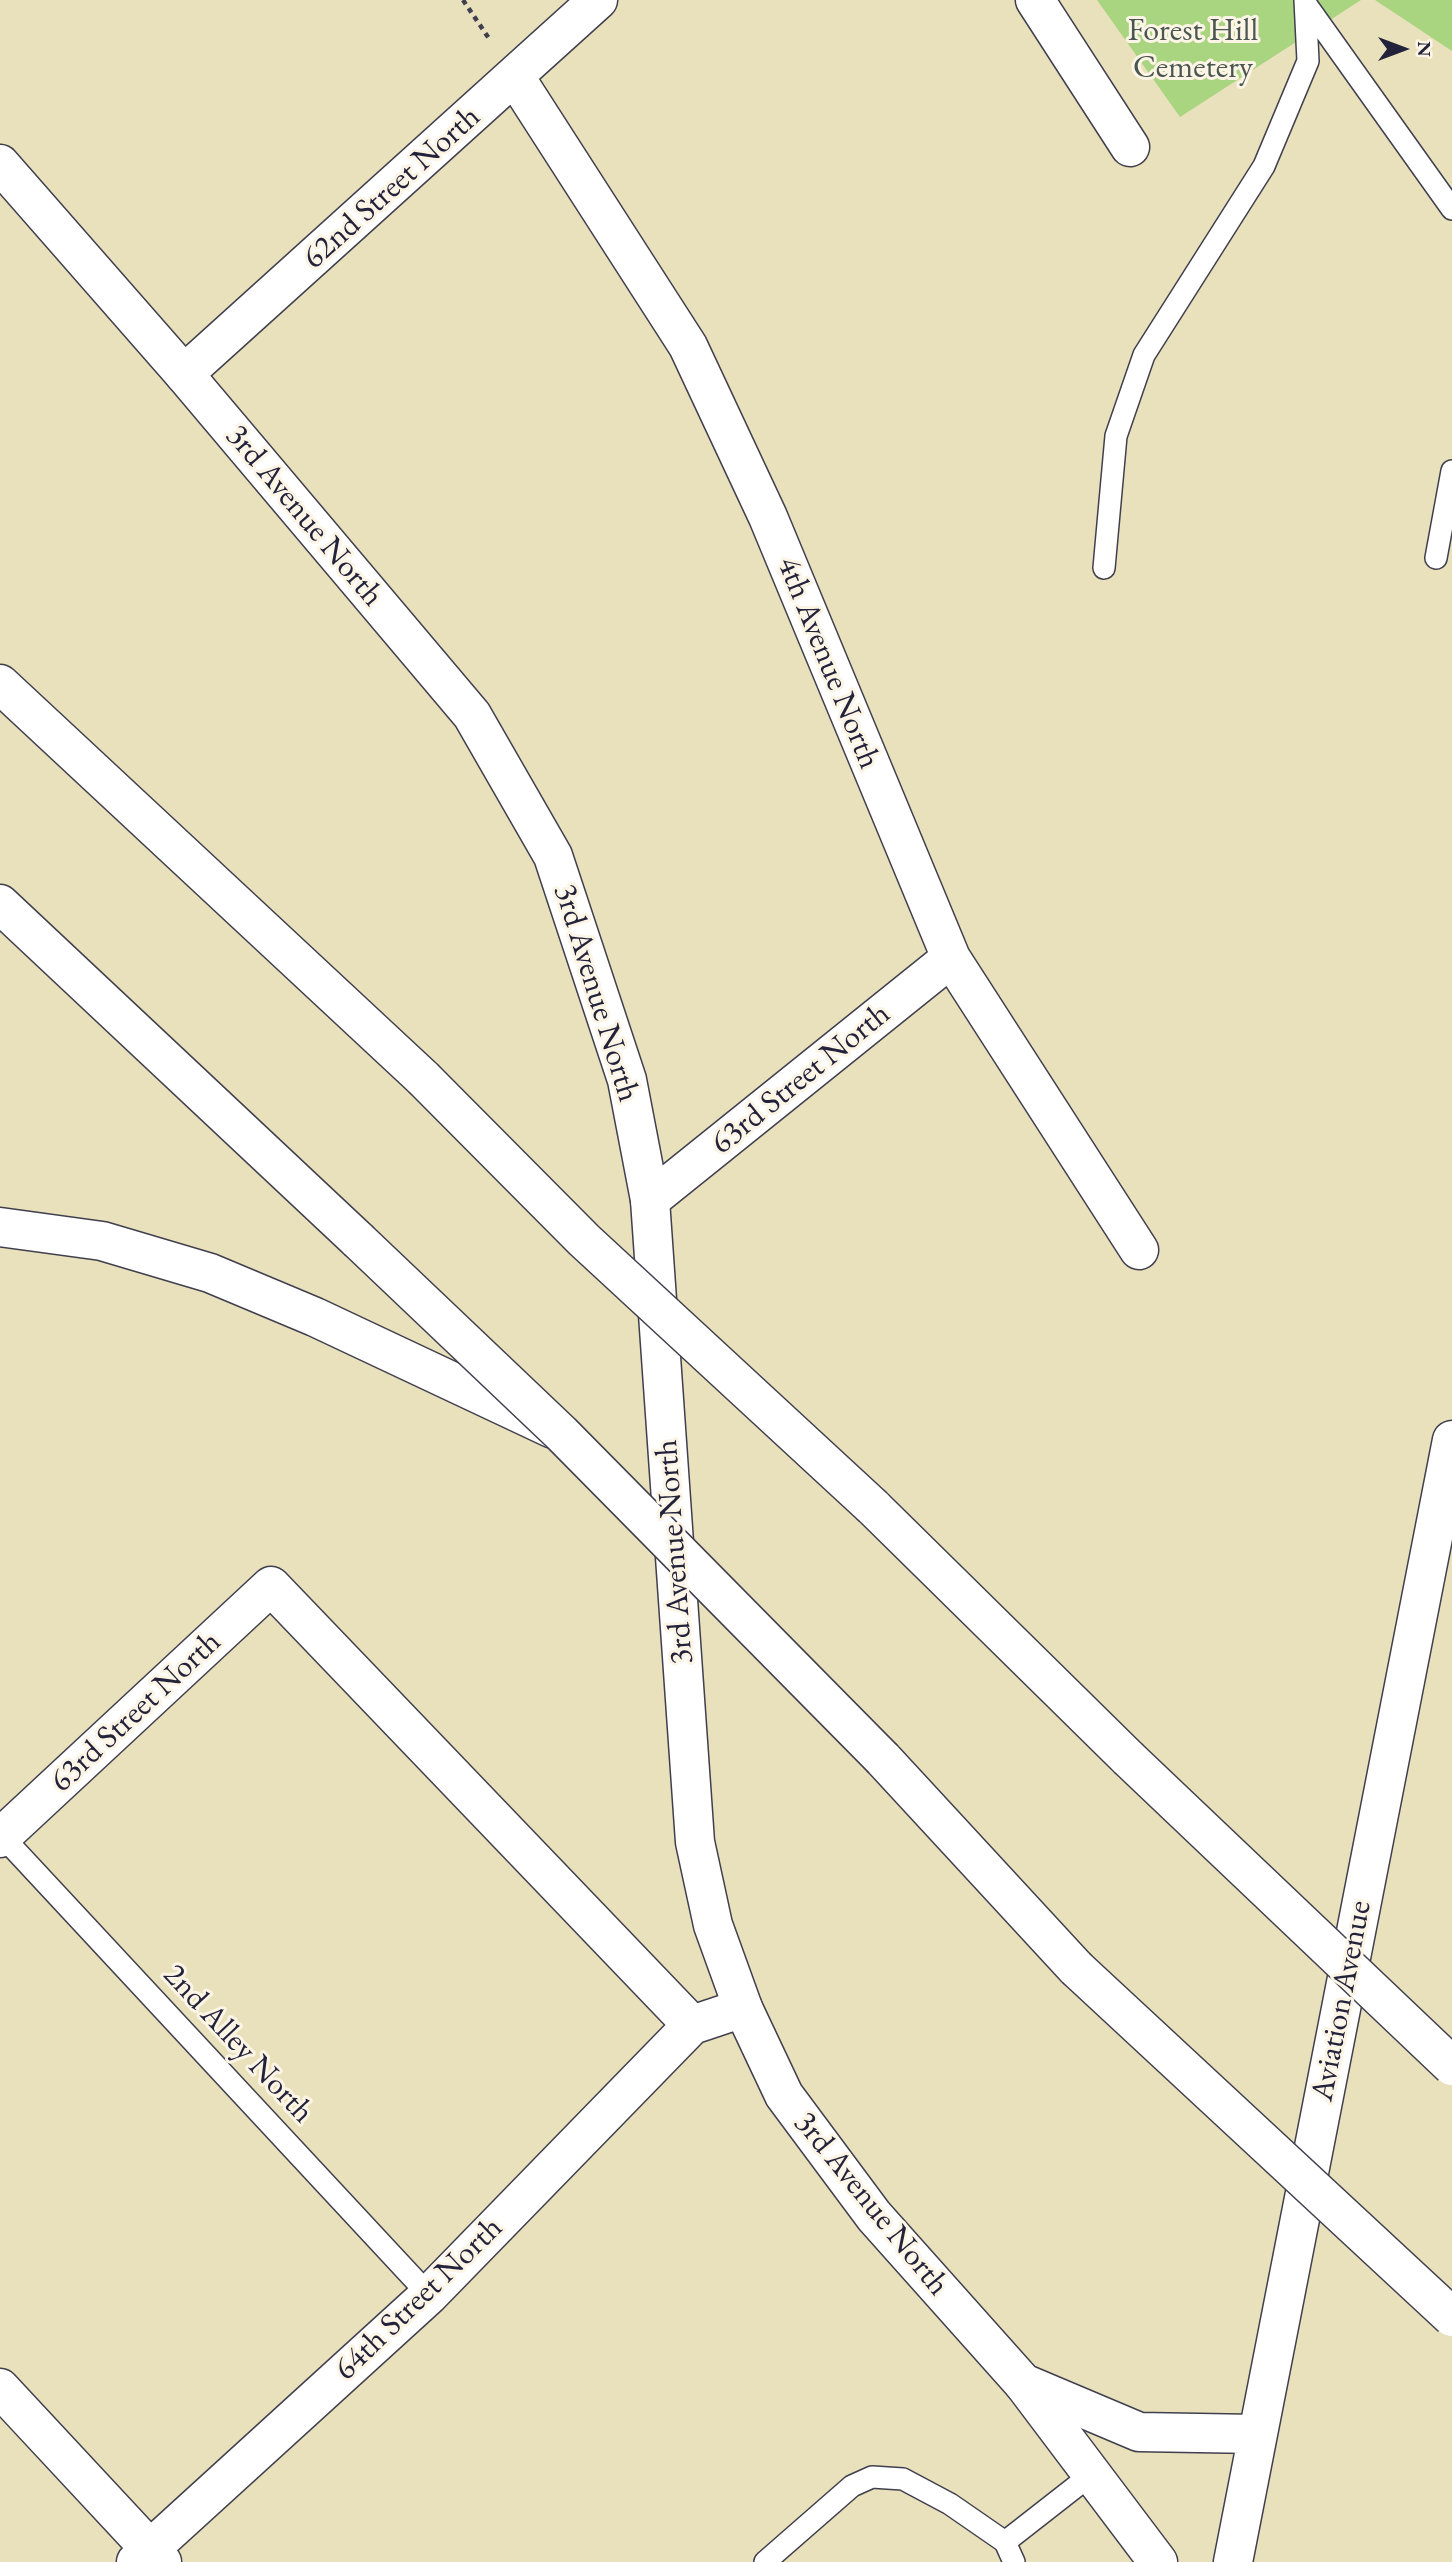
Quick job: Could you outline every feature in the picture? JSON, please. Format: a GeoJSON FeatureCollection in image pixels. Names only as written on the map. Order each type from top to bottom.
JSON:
{"type":"FeatureCollection","features":[{"type":"Feature","properties":{"kind":"main road","name":"62nd Street North"},"geometry":{"type":"LineString","coordinates":[[184,374],[598,0]]}},
{"type":"Feature","properties":{"kind":"main road"},"geometry":{"type":"LineString","coordinates":[[1035,0],[1130,147]]}},
{"type":"Feature","properties":{"kind":"main road","name":"4th Avenue North"},"geometry":{"type":"LineString","coordinates":[[515,77],[688,346],[768,517],[951,958],[1139,1250]]}},
{"type":"Feature","properties":{"kind":"main road","name":"3rd Avenue North"},"geometry":{"type":"LineString","coordinates":[[0,164],[184,374],[472,715],[553,856],[627,1080],[650,1200],[695,1842],[713,1925],[743,2008],[784,2095],[874,2216],[1023,2383],[1158,2562]]}},
{"type":"Feature","properties":{"kind":"main road"},"geometry":{"type":"LineString","coordinates":[[0,684],[423,1078],[584,1240],[873,1507],[1128,1758],[1452,2066]]}},
{"type":"Feature","properties":{"kind":"main road"},"geometry":{"type":"LineString","coordinates":[[0,904],[561,1433],[883,1759],[1076,1968],[1452,2317]]}},
{"type":"Feature","properties":{"kind":"main road","name":"63rd Street North"},"geometry":{"type":"LineString","coordinates":[[650,1200],[951,958]]}},
{"type":"Feature","properties":{"kind":"main road"},"geometry":{"type":"LineString","coordinates":[[0,1227],[102,1241],[158,1255],[261,1293],[561,1433]]}},
{"type":"Feature","properties":{"kind":"main road","name":"Aviation Avenue"},"geometry":{"type":"LineString","coordinates":[[1233,2562],[1452,1440]]}},
{"type":"Feature","properties":{"kind":"main road","name":"63rd Street North"},"geometry":{"type":"LineString","coordinates":[[1,1837],[271,1586],[692,2025]]}},
{"type":"Feature","properties":{"kind":"main road"},"geometry":{"type":"LineString","coordinates":[[692,2025],[743,2008]]}},
{"type":"Feature","properties":{"kind":"main road","name":"64th Street North"},"geometry":{"type":"LineString","coordinates":[[149,2558],[429,2295],[692,2025]]}},
{"type":"Feature","properties":{"kind":"main road","name":"3rd Avenue North"},"geometry":{"type":"LineString","coordinates":[[1023,2383],[1139,2432],[1257,2434]]}},
{"type":"Feature","properties":{"kind":"main road"},"geometry":{"type":"LineString","coordinates":[[0,2388],[149,2558]]}},
{"type":"Feature","properties":{"kind":"lane"},"geometry":{"type":"LineString","coordinates":[[1306,3],[1452,209]]}},
{"type":"Feature","properties":{"kind":"lane"},"geometry":{"type":"LineString","coordinates":[[1104,568],[1116,436],[1144,355],[1264,166],[1308,61],[1306,3]]}},
{"type":"Feature","properties":{"kind":"lane"},"geometry":{"type":"LineString","coordinates":[[1436,558],[1452,471]]}},
{"type":"Feature","properties":{"kind":"lane","name":"2nd Alley North"},"geometry":{"type":"LineString","coordinates":[[1,1837],[429,2295]]}},
{"type":"Feature","properties":{"kind":"lane"},"geometry":{"type":"LineString","coordinates":[[1005,2542],[1091,2474]]}},
{"type":"Feature","properties":{"kind":"lane"},"geometry":{"type":"LineString","coordinates":[[765,2562],[852,2486],[873,2477],[903,2479],[950,2504],[1005,2542],[1014,2562]]}},
{"type":"Feature","properties":{"kind":"green space","name":"Forest Hill Cemetery"},"geometry":{"type":"Polygon","coordinates":[[[1097,0],[1361,0],[1180,117],[1097,0]]]}},
{"type":"Feature","properties":{"kind":"green space"},"geometry":{"type":"Polygon","coordinates":[[[1375,0],[1452,0],[1452,51],[1375,0]]]}}]}
